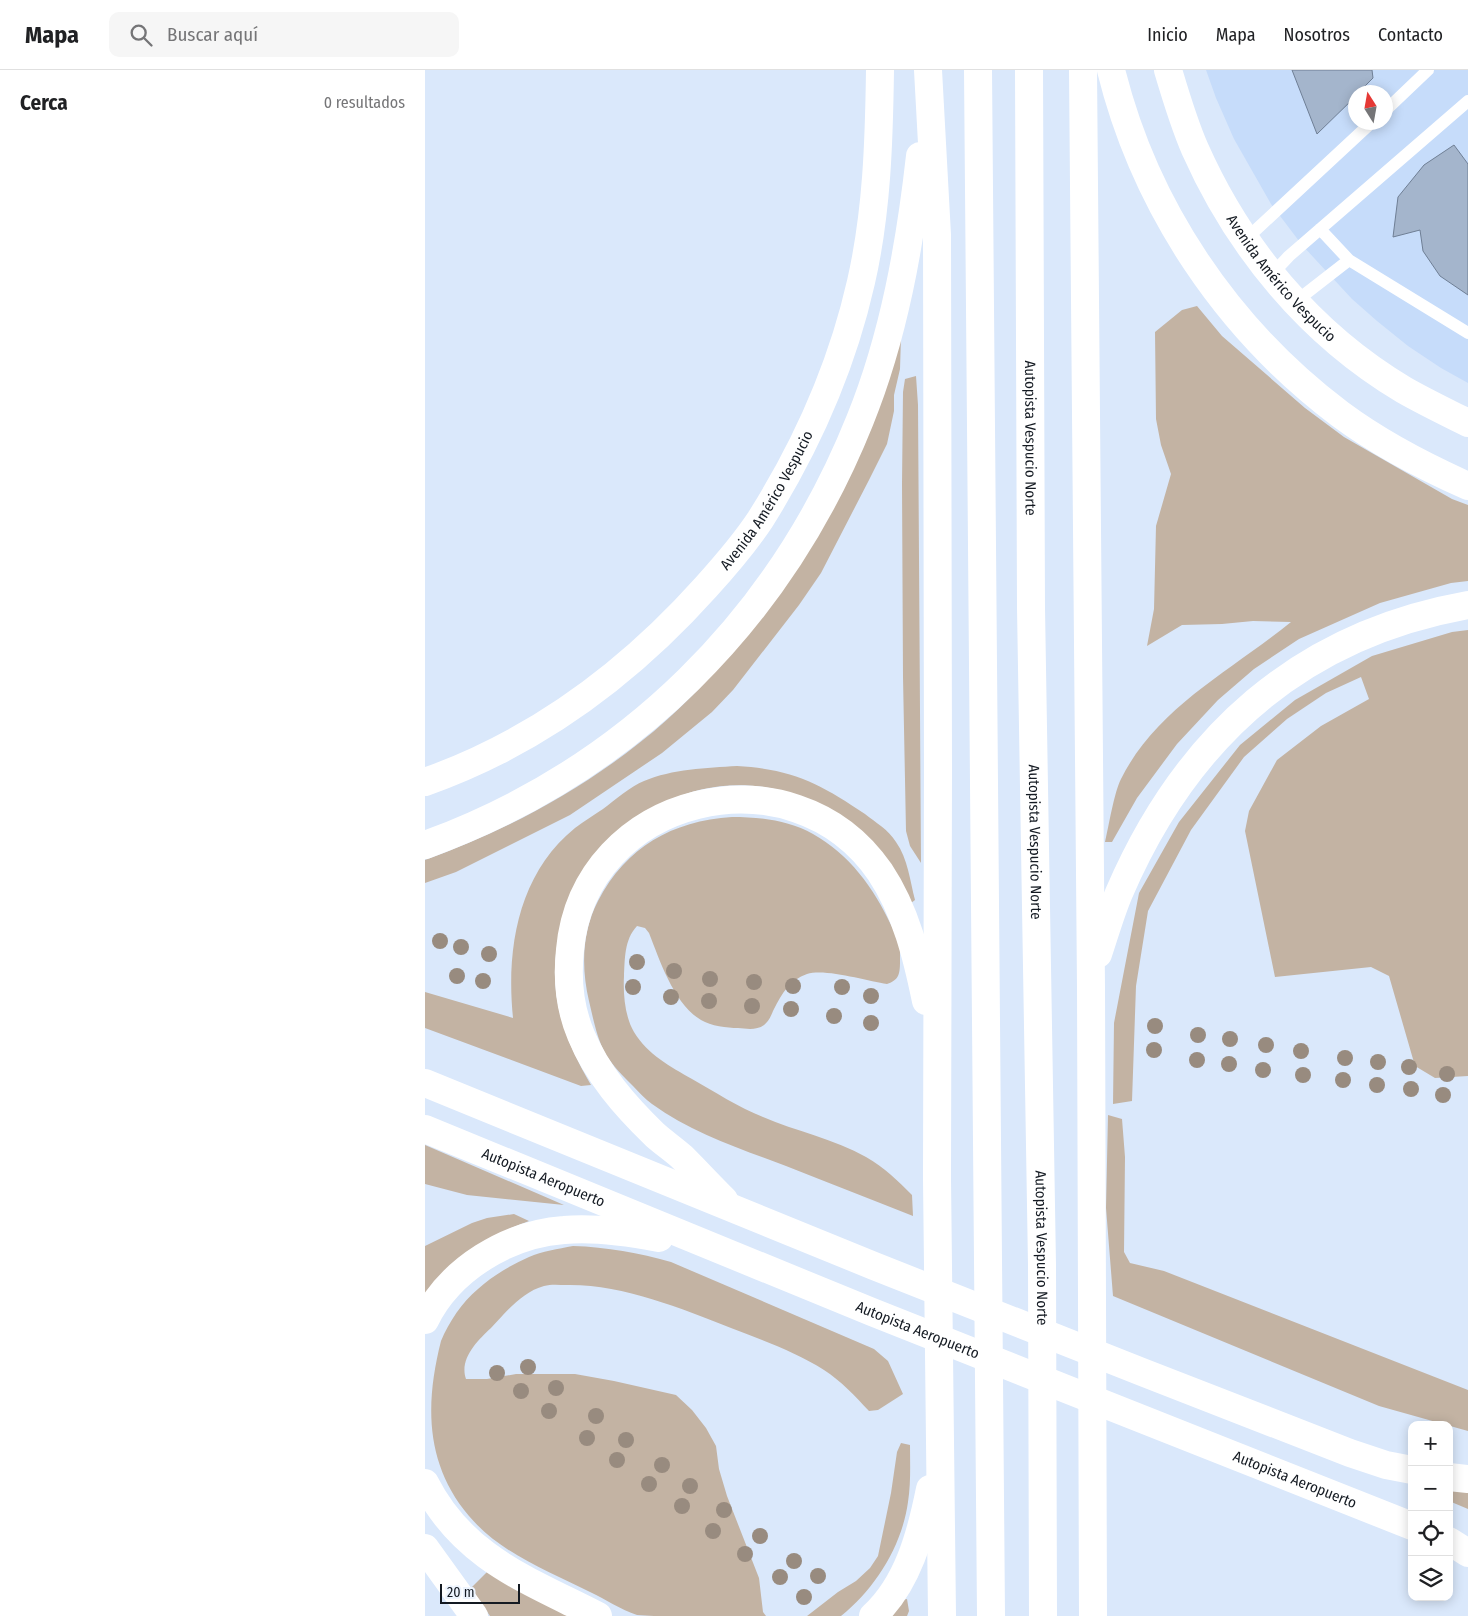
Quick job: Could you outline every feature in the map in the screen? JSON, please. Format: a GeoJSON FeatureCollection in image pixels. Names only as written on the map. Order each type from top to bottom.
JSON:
{"type":"FeatureCollection","features":[{"type":"Feature","properties":{"kind":"main road","name":"Avenida Américo Vespucio"},"geometry":{"type":"LineString","coordinates":[[425,782],[466,765],[538,729],[614,676],[654,642],[690,604],[726,564],[759,521],[807,435],[841,353],[853,317],[869,245],[876,191],[880,70]]}},
{"type":"Feature","properties":{"kind":"main road"},"geometry":{"type":"LineString","coordinates":[[425,845],[485,821],[543,791],[583,766],[620,739],[659,708],[695,674],[735,631],[789,560],[816,514],[844,458],[861,418],[891,322],[907,250],[916,190],[923,134],[927,70]]}},
{"type":"Feature","properties":{"kind":"main road"},"geometry":{"type":"LineString","coordinates":[[927,70],[937,254],[939,602],[937,1179],[942,1616]]}},
{"type":"Feature","properties":{"kind":"main road"},"geometry":{"type":"LineString","coordinates":[[978,70],[991,1616]]}},
{"type":"Feature","properties":{"kind":"main road","name":"Autopista Vespucio Norte"},"geometry":{"type":"LineString","coordinates":[[1029,70],[1031,598],[1042,1266],[1043,1616]]}},
{"type":"Feature","properties":{"kind":"main road"},"geometry":{"type":"LineString","coordinates":[[1083,70],[1091,987],[1093,1616]]}},
{"type":"Feature","properties":{"kind":"main road"},"geometry":{"type":"LineString","coordinates":[[1111,70],[1127,125],[1144,168],[1164,209],[1187,248],[1240,321],[1271,355],[1340,414],[1405,456],[1468,486]]}},
{"type":"Feature","properties":{"kind":"main road","name":"Avenida Américo Vespucio"},"geometry":{"type":"LineString","coordinates":[[1168,70],[1182,115],[1195,148],[1214,187],[1245,240],[1271,275],[1322,329],[1352,354],[1423,401],[1468,423]]}},
{"type":"Feature","properties":{"kind":"main road"},"geometry":{"type":"LineString","coordinates":[[1091,987],[1107,924],[1118,894],[1137,853],[1160,812],[1183,779],[1209,747],[1238,717],[1289,676],[1316,658],[1355,638],[1397,622],[1435,611],[1468,605]]}},
{"type":"Feature","properties":{"kind":"main road"},"geometry":{"type":"LineString","coordinates":[[733,1209],[680,1156],[643,1123],[617,1095],[589,1053],[580,1033],[569,987],[571,937],[576,916],[594,876],[626,840],[645,826],[667,815],[689,806],[712,801],[758,800],[781,805],[807,813],[837,829],[863,851],[880,872],[901,913],[917,961],[937,1052]]}},
{"type":"Feature","properties":{"kind":"main road"},"geometry":{"type":"LineString","coordinates":[[425,1083],[874,1266],[1142,1372],[1350,1453],[1386,1465],[1408,1469]]}},
{"type":"Feature","properties":{"kind":"main road","name":"Autopista Aeropuerto"},"geometry":{"type":"LineString","coordinates":[[425,1129],[872,1312],[1408,1524]]}},
{"type":"Feature","properties":{"kind":"main road"},"geometry":{"type":"LineString","coordinates":[[425,1320],[440,1296],[468,1268],[502,1247],[541,1233],[584,1229],[622,1231],[734,1256]]}},
{"type":"Feature","properties":{"kind":"main road"},"geometry":{"type":"LineString","coordinates":[[873,1616],[889,1598],[900,1580],[918,1541],[941,1431]]}},
{"type":"Feature","properties":{"kind":"main road"},"geometry":{"type":"LineString","coordinates":[[1453,1477],[1468,1479]]}},
{"type":"Feature","properties":{"kind":"main road"},"geometry":{"type":"LineString","coordinates":[[425,1483],[445,1517],[463,1537],[484,1555],[598,1616]]}},
{"type":"Feature","properties":{"kind":"main road"},"geometry":{"type":"LineString","coordinates":[[1453,1542],[1468,1548]]}},
{"type":"Feature","properties":{"kind":"main road"},"geometry":{"type":"LineString","coordinates":[[1453,1544],[1468,1554]]}},
{"type":"Feature","properties":{"kind":"main road"},"geometry":{"type":"LineString","coordinates":[[425,1548],[474,1616]]}},
{"type":"Feature","properties":{"kind":"lane"},"geometry":{"type":"LineString","coordinates":[[1393,103],[1428,70]]}},
{"type":"Feature","properties":{"kind":"lane"},"geometry":{"type":"LineString","coordinates":[[1271,275],[1468,101]]}},
{"type":"Feature","properties":{"kind":"lane"},"geometry":{"type":"LineString","coordinates":[[1245,240],[1363,130]]}},
{"type":"Feature","properties":{"kind":"lane"},"geometry":{"type":"LineString","coordinates":[[1321,229],[1349,260],[1468,333]]}},
{"type":"Feature","properties":{"kind":"lane"},"geometry":{"type":"LineString","coordinates":[[1295,302],[1349,260]]}},
{"type":"Feature","properties":{"kind":"shaded area"},"geometry":{"type":"Polygon","coordinates":[[[1206,70],[1468,70],[1468,383],[1408,346],[1352,299],[1302,245],[1271,204],[1234,139],[1206,70]]]}},
{"type":"Feature","properties":{"kind":"shaded area"},"geometry":{"type":"Polygon","coordinates":[[[1197,306],[1222,336],[1305,408],[1344,437],[1452,499],[1468,505],[1468,581],[1451,583],[1380,603],[1299,639],[1254,669],[1218,700],[1177,744],[1137,798],[1112,842],[1105,842],[1118,785],[1136,754],[1154,731],[1197,692],[1291,622],[1253,621],[1182,625],[1147,646],[1154,609],[1156,526],[1171,474],[1161,445],[1156,419],[1155,332],[1182,310],[1197,306]]]}},
{"type":"Feature","properties":{"kind":"shaded area"},"geometry":{"type":"Polygon","coordinates":[[[901,337],[900,369],[887,444],[821,573],[799,605],[733,690],[712,712],[662,753],[570,815],[456,872],[425,883],[425,860],[505,827],[583,783],[654,731],[686,702],[716,670],[816,533],[847,482],[874,421],[901,337]]]}},
{"type":"Feature","properties":{"kind":"shaded area"},"geometry":{"type":"Polygon","coordinates":[[[916,376],[918,405],[921,863],[910,846],[906,831],[903,677],[903,392],[905,379],[916,376]]]}},
{"type":"Feature","properties":{"kind":"shaded area"},"geometry":{"type":"Polygon","coordinates":[[[1468,630],[1468,1076],[1435,1078],[1415,1066],[1389,976],[1371,967],[1275,977],[1245,831],[1249,811],[1277,760],[1321,726],[1369,699],[1361,677],[1326,693],[1287,719],[1244,757],[1191,830],[1148,911],[1136,986],[1132,1101],[1113,1104],[1114,1023],[1139,893],[1179,822],[1240,745],[1295,700],[1372,656],[1452,632],[1468,630]]]}},
{"type":"Feature","properties":{"kind":"shaded area"},"geometry":{"type":"Polygon","coordinates":[[[737,766],[774,771],[820,786],[878,823],[893,837],[900,849],[906,863],[915,900],[911,903],[889,864],[872,843],[850,824],[826,808],[801,797],[774,789],[747,785],[719,786],[691,792],[651,809],[634,821],[579,885],[566,908],[556,952],[556,992],[565,1030],[591,1085],[581,1086],[425,1028],[425,992],[513,1018],[512,966],[520,914],[528,890],[540,867],[575,828],[628,790],[644,781],[666,774],[702,768],[737,766]]]}},
{"type":"Feature","properties":{"kind":"shaded area"},"geometry":{"type":"Polygon","coordinates":[[[732,817],[763,819],[794,825],[813,834],[838,851],[859,873],[877,898],[898,938],[900,966],[898,976],[894,981],[887,984],[835,974],[807,974],[787,988],[764,1025],[750,1029],[729,1028],[709,1024],[691,1013],[669,981],[649,933],[645,928],[637,926],[627,943],[625,963],[624,998],[631,1026],[639,1040],[660,1059],[727,1099],[775,1122],[841,1145],[873,1161],[912,1195],[913,1216],[734,1147],[683,1124],[644,1098],[615,1067],[603,1049],[586,988],[584,963],[586,937],[598,901],[609,882],[622,866],[653,840],[690,824],[732,817]]]}},
{"type":"Feature","properties":{"kind":"shaded area"},"geometry":{"type":"Polygon","coordinates":[[[1108,1115],[1122,1119],[1125,1157],[1124,1252],[1130,1263],[1164,1271],[1468,1390],[1468,1431],[1453,1427],[1453,1421],[1432,1421],[1379,1406],[1113,1296],[1106,1208],[1108,1115]]]}},
{"type":"Feature","properties":{"kind":"shaded area"},"geometry":{"type":"Polygon","coordinates":[[[425,1145],[564,1205],[467,1195],[425,1184],[425,1145]]]}},
{"type":"Feature","properties":{"kind":"shaded area"},"geometry":{"type":"Polygon","coordinates":[[[514,1214],[529,1221],[511,1228],[425,1307],[425,1246],[472,1223],[487,1218],[514,1214]]]}},
{"type":"Feature","properties":{"kind":"shaded area"},"geometry":{"type":"Polygon","coordinates":[[[573,1246],[623,1251],[671,1262],[874,1349],[888,1361],[903,1394],[878,1410],[869,1411],[830,1374],[802,1358],[767,1342],[671,1305],[630,1293],[609,1288],[555,1285],[547,1285],[536,1289],[522,1298],[480,1339],[467,1358],[464,1372],[466,1379],[487,1379],[516,1374],[575,1374],[676,1395],[692,1410],[706,1428],[716,1446],[719,1469],[727,1496],[759,1578],[763,1612],[766,1616],[654,1616],[631,1613],[525,1560],[495,1541],[469,1516],[444,1476],[437,1454],[431,1410],[436,1364],[444,1334],[472,1294],[496,1275],[534,1255],[573,1246]]]}},
{"type":"Feature","properties":{"kind":"shaded area"},"geometry":{"type":"Polygon","coordinates":[[[901,1443],[910,1445],[909,1495],[900,1535],[885,1565],[865,1593],[841,1616],[807,1616],[838,1592],[856,1581],[870,1568],[878,1556],[897,1452],[901,1443]]]}},
{"type":"Feature","properties":{"kind":"shaded area"},"geometry":{"type":"Polygon","coordinates":[[[1453,1488],[1468,1489],[1468,1509],[1453,1503],[1453,1488]]]}},
{"type":"Feature","properties":{"kind":"shaded area"},"geometry":{"type":"Polygon","coordinates":[[[487,1572],[574,1616],[490,1616],[471,1588],[487,1572]]]}},
{"type":"Feature","properties":{"kind":"shaded area"},"geometry":{"type":"Polygon","coordinates":[[[907,1599],[909,1611],[907,1616],[886,1616],[898,1601],[907,1599]]]}},
{"type":"Feature","properties":{"kind":"building"},"geometry":{"type":"Polygon","coordinates":[[[1292,70],[1372,70],[1373,78],[1366,85],[1348,85],[1348,104],[1317,134],[1292,70]]]}},
{"type":"Feature","properties":{"kind":"building"},"geometry":{"type":"Polygon","coordinates":[[[1454,145],[1468,164],[1468,295],[1440,276],[1423,251],[1420,230],[1393,237],[1398,197],[1424,165],[1454,145]]]}}]}
